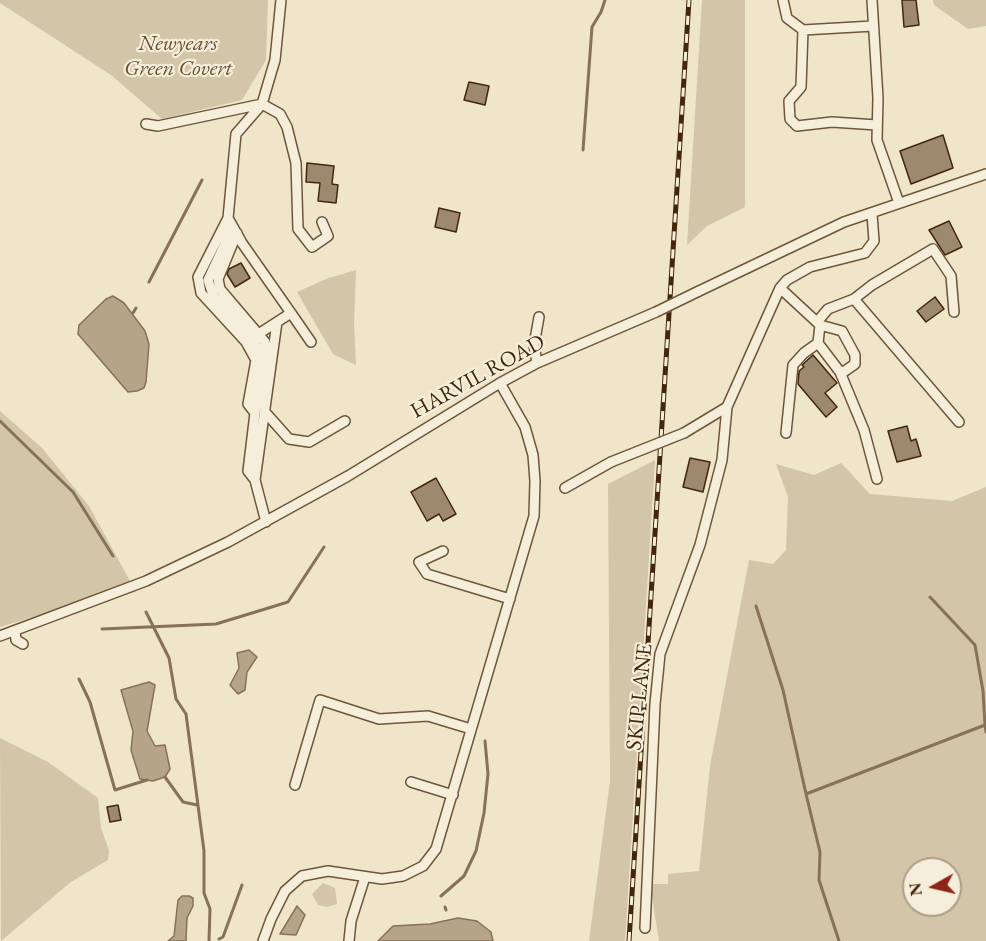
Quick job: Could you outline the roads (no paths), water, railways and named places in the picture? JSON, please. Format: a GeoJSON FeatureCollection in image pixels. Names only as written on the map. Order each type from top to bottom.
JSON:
{"type":"FeatureCollection","features":[{"type":"Feature","properties":{"kind":"street"},"geometry":{"type":"LineString","coordinates":[[260,413],[265,359],[220,289],[218,279],[233,226],[236,134],[262,104],[275,60],[281,0]]}},
{"type":"Feature","properties":{"kind":"street"},"geometry":{"type":"LineString","coordinates":[[783,0],[787,18],[803,30],[873,26]]}},
{"type":"Feature","properties":{"kind":"street"},"geometry":{"type":"LineString","coordinates":[[872,0],[880,156],[898,203]]}},
{"type":"Feature","properties":{"kind":"street"},"geometry":{"type":"LineString","coordinates":[[803,30],[801,87],[789,101],[790,119],[796,126],[832,122],[878,125]]}},
{"type":"Feature","properties":{"kind":"street"},"geometry":{"type":"LineString","coordinates":[[146,124],[158,126],[262,104],[280,114],[287,127],[296,163],[298,229],[312,247],[328,236],[322,222]]}},
{"type":"Feature","properties":{"kind":"street","name":"HARVIL ROAD"},"geometry":{"type":"LineString","coordinates":[[0,636],[146,581],[266,522],[537,363],[656,312],[844,222],[986,174]]}},
{"type":"Feature","properties":{"kind":"street"},"geometry":{"type":"LineString","coordinates":[[840,372],[855,364],[855,355],[842,331],[818,324],[780,288],[787,280],[810,267],[865,253],[874,241],[872,214]]}},
{"type":"Feature","properties":{"kind":"street"},"geometry":{"type":"LineString","coordinates":[[233,226],[311,342]]}},
{"type":"Feature","properties":{"kind":"street"},"geometry":{"type":"LineString","coordinates":[[233,226],[198,277],[201,293],[252,338],[256,360],[248,404],[289,439],[309,442],[345,421]]}},
{"type":"Feature","properties":{"kind":"street"},"geometry":{"type":"LineString","coordinates":[[877,479],[864,430],[840,372],[818,344],[818,324],[828,309],[854,299],[872,285],[933,249],[951,276],[954,312]]}},
{"type":"Feature","properties":{"kind":"street","name":"SKIP LANE"},"geometry":{"type":"LineString","coordinates":[[645,928],[655,704],[660,654],[697,554],[720,471],[727,406],[780,288]]}},
{"type":"Feature","properties":{"kind":"street"},"geometry":{"type":"LineString","coordinates":[[854,299],[959,422]]}},
{"type":"Feature","properties":{"kind":"street"},"geometry":{"type":"LineString","coordinates":[[252,338],[291,314]]}},
{"type":"Feature","properties":{"kind":"street"},"geometry":{"type":"LineString","coordinates":[[537,363],[534,345],[539,317]]}},
{"type":"Feature","properties":{"kind":"street"},"geometry":{"type":"LineString","coordinates":[[266,522],[255,480],[248,471],[278,322]]}},
{"type":"Feature","properties":{"kind":"street"},"geometry":{"type":"LineString","coordinates":[[786,434],[793,365],[804,352],[818,344]]}},
{"type":"Feature","properties":{"kind":"street"},"geometry":{"type":"LineString","coordinates":[[263,941],[285,891],[302,876],[328,871],[382,879],[404,876],[423,866],[436,849],[534,516],[535,481],[525,427],[500,383]]}},
{"type":"Feature","properties":{"kind":"street"},"geometry":{"type":"LineString","coordinates":[[565,488],[611,462],[684,432],[727,406]]}},
{"type":"Feature","properties":{"kind":"street"},"geometry":{"type":"LineString","coordinates":[[443,551],[419,562],[427,574],[510,599]]}},
{"type":"Feature","properties":{"kind":"street"},"geometry":{"type":"LineString","coordinates":[[15,631],[16,640],[23,644]]}},
{"type":"Feature","properties":{"kind":"street"},"geometry":{"type":"LineString","coordinates":[[295,785],[320,700],[379,719],[428,716],[471,729]]}},
{"type":"Feature","properties":{"kind":"street"},"geometry":{"type":"LineString","coordinates":[[411,782],[453,795]]}},
{"type":"Feature","properties":{"kind":"street"},"geometry":{"type":"LineString","coordinates":[[349,941],[351,921],[365,877]]}},
{"type":"Feature","properties":{"kind":"waterway"},"geometry":{"type":"LineString","coordinates":[[583,150],[592,27],[605,0]]}},
{"type":"Feature","properties":{"kind":"waterway"},"geometry":{"type":"LineString","coordinates":[[149,282],[202,180]]}},
{"type":"Feature","properties":{"kind":"waterway"},"geometry":{"type":"LineString","coordinates":[[133,313],[136,308]]}},
{"type":"Feature","properties":{"kind":"waterway"},"geometry":{"type":"LineString","coordinates":[[0,421],[73,492],[113,556]]}},
{"type":"Feature","properties":{"kind":"waterway"},"geometry":{"type":"LineString","coordinates":[[102,629],[216,624],[288,602],[324,547]]}},
{"type":"Feature","properties":{"kind":"waterway"},"geometry":{"type":"LineString","coordinates":[[930,597],[975,645],[983,691],[985,725]]}},
{"type":"Feature","properties":{"kind":"waterway"},"geometry":{"type":"LineString","coordinates":[[756,606],[783,690],[806,794]]}},
{"type":"Feature","properties":{"kind":"waterway"},"geometry":{"type":"LineString","coordinates":[[146,612],[169,658],[176,699],[186,714],[204,851],[204,893],[210,909],[209,941]]}},
{"type":"Feature","properties":{"kind":"waterway"},"geometry":{"type":"LineString","coordinates":[[79,679],[90,702],[115,790],[147,780]]}},
{"type":"Feature","properties":{"kind":"waterway"},"geometry":{"type":"LineString","coordinates":[[839,941],[819,880],[820,852],[806,794],[985,725],[986,732]]}},
{"type":"Feature","properties":{"kind":"waterway"},"geometry":{"type":"LineString","coordinates":[[441,896],[464,876],[476,851],[484,813],[488,774],[485,741]]}},
{"type":"Feature","properties":{"kind":"waterway"},"geometry":{"type":"LineString","coordinates":[[165,777],[183,802],[197,805]]}},
{"type":"Feature","properties":{"kind":"waterway"},"geometry":{"type":"LineString","coordinates":[[219,939],[223,937],[242,885]]}},
{"type":"Feature","properties":{"kind":"railway"},"geometry":{"type":"LineString","coordinates":[[629,941],[689,0]]}},
{"type":"Feature","properties":{"kind":"park label","name":"Newyears Green Covert"},"geometry":{"type":"Point","coordinates":[178,56]}}]}
